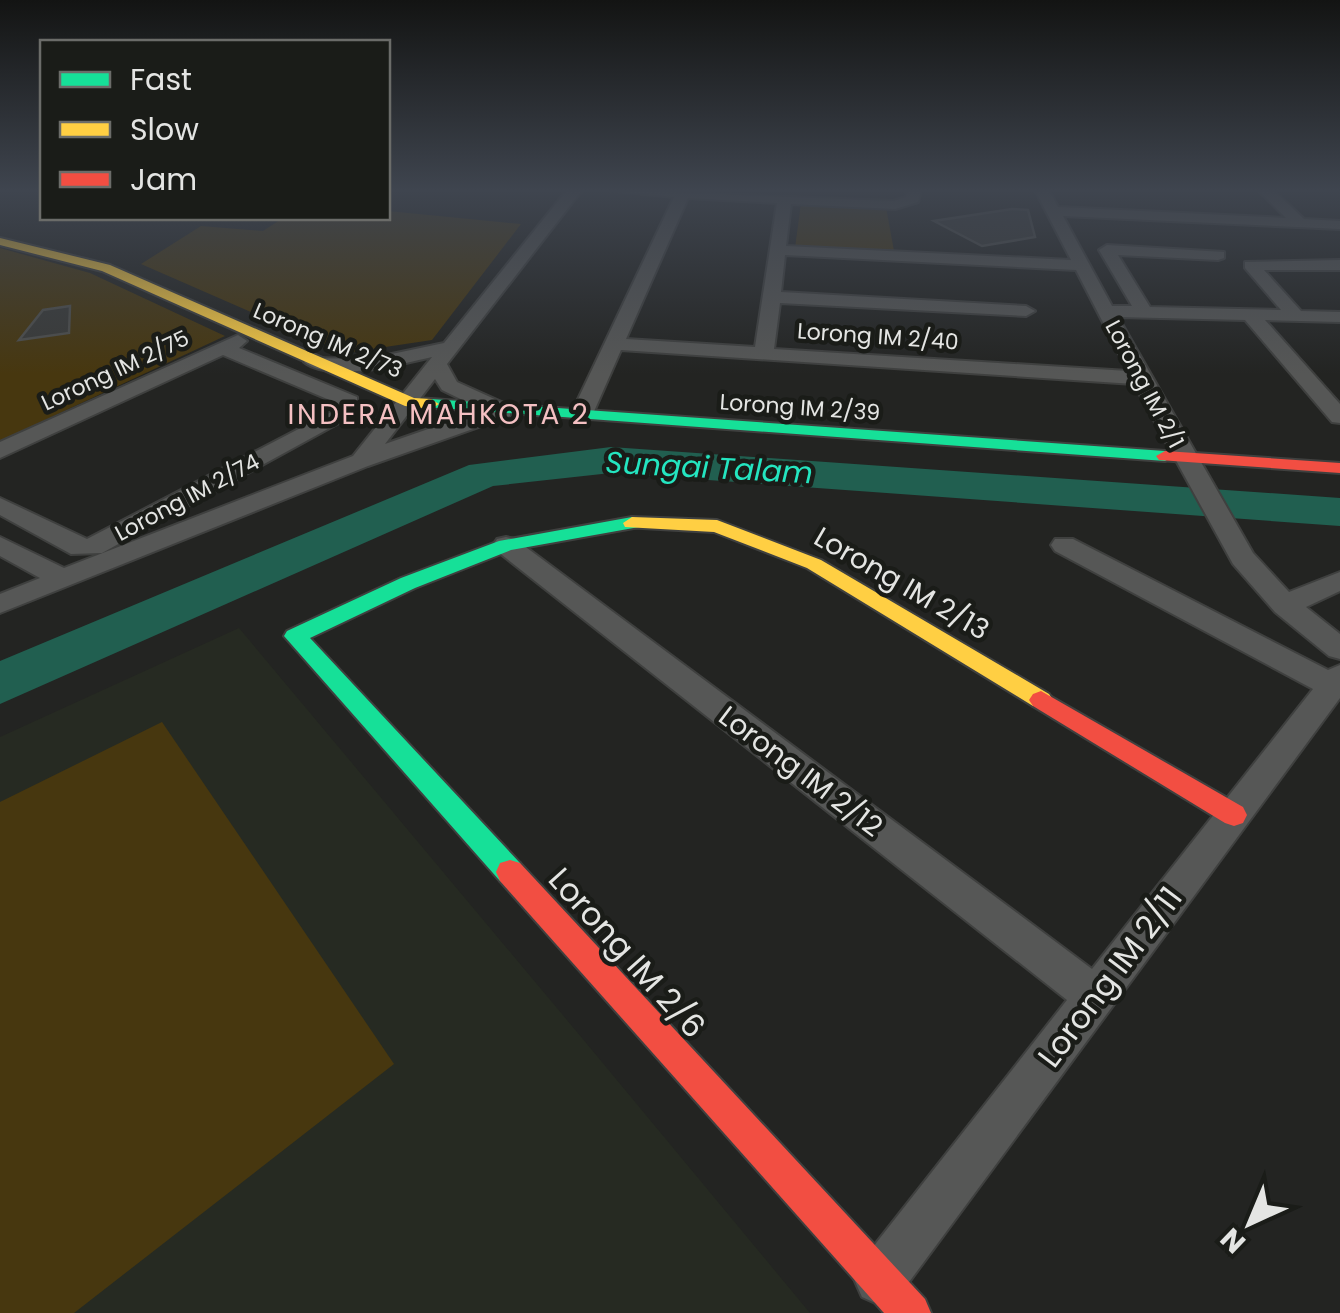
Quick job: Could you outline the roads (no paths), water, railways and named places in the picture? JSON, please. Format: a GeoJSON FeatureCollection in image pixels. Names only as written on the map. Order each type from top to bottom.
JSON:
{"type":"FeatureCollection","features":[{"type":"Feature","properties":{"kind":"street","name":"Lorong IM 2/73"},"geometry":{"type":"LineString","coordinates":[[43,251],[106,268],[411,403]]}},
{"type":"Feature","properties":{"kind":"street"},"geometry":{"type":"LineString","coordinates":[[360,462],[411,403],[527,251]]}},
{"type":"Feature","properties":{"kind":"street"},"geometry":{"type":"LineString","coordinates":[[581,416],[655,251]]}},
{"type":"Feature","properties":{"kind":"street"},"geometry":{"type":"LineString","coordinates":[[764,354],[778,251]]}},
{"type":"Feature","properties":{"kind":"street"},"geometry":{"type":"LineString","coordinates":[[804,251],[1082,265]]}},
{"type":"Feature","properties":{"kind":"street","name":"Lorong IM 2/1"},"geometry":{"type":"LineString","coordinates":[[1075,251],[1188,466],[1242,558],[1284,605]]}},
{"type":"Feature","properties":{"kind":"street"},"geometry":{"type":"LineString","coordinates":[[1107,251],[1138,302]]}},
{"type":"Feature","properties":{"kind":"street"},"geometry":{"type":"LineString","coordinates":[[1152,251],[1227,265]]}},
{"type":"Feature","properties":{"kind":"street"},"geometry":{"type":"LineString","coordinates":[[1214,251],[1340,417]]}},
{"type":"Feature","properties":{"kind":"street"},"geometry":{"type":"LineString","coordinates":[[1295,315],[1251,265],[1340,265]]}},
{"type":"Feature","properties":{"kind":"street"},"geometry":{"type":"LineString","coordinates":[[772,296],[1026,311]]}},
{"type":"Feature","properties":{"kind":"street"},"geometry":{"type":"LineString","coordinates":[[1106,311],[1138,302],[1253,306],[1271,314],[1340,317]]}},
{"type":"Feature","properties":{"kind":"street","name":"Lorong IM 2/75"},"geometry":{"type":"LineString","coordinates":[[0,451],[250,335]]}},
{"type":"Feature","properties":{"kind":"street","name":"Lorong IM 2/40"},"geometry":{"type":"LineString","coordinates":[[612,344],[1142,378]]}},
{"type":"Feature","properties":{"kind":"street","name":"Lorong IM 2/74"},"geometry":{"type":"LineString","coordinates":[[0,505],[80,548],[93,547],[346,413],[350,401],[222,348]]}},
{"type":"Feature","properties":{"kind":"street"},"geometry":{"type":"LineString","coordinates":[[314,362],[368,365],[444,356]]}},
{"type":"Feature","properties":{"kind":"street"},"geometry":{"type":"LineString","coordinates":[[444,356],[448,386],[502,411]]}},
{"type":"Feature","properties":{"kind":"street","name":"Lorong IM 2/39"},"geometry":{"type":"LineString","coordinates":[[411,403],[1188,466],[1340,468]]}},
{"type":"Feature","properties":{"kind":"street"},"geometry":{"type":"LineString","coordinates":[[0,604],[360,462],[502,411]]}},
{"type":"Feature","properties":{"kind":"street","name":"Lorong IM 2/13"},"geometry":{"type":"LineString","coordinates":[[295,636],[408,583],[506,545],[620,523],[717,526],[814,564],[1234,815]]}},
{"type":"Feature","properties":{"kind":"street"},"geometry":{"type":"LineString","coordinates":[[0,545],[63,580]]}},
{"type":"Feature","properties":{"kind":"street","name":"Lorong IM 2/12"},"geometry":{"type":"LineString","coordinates":[[506,545],[1095,996]]}},
{"type":"Feature","properties":{"kind":"street"},"geometry":{"type":"LineString","coordinates":[[1064,545],[1338,670]]}},
{"type":"Feature","properties":{"kind":"street"},"geometry":{"type":"LineString","coordinates":[[1338,670],[1284,605],[1340,581]]}},
{"type":"Feature","properties":{"kind":"street","name":"Lorong IM 2/6"},"geometry":{"type":"LineString","coordinates":[[295,636],[911,1313]]}},
{"type":"Feature","properties":{"kind":"street","name":"Lorong IM 2/11"},"geometry":{"type":"LineString","coordinates":[[880,1278],[1234,815],[1338,670]]}},
{"type":"Feature","properties":{"kind":"waterway","name":"Sungai Talam"},"geometry":{"type":"LineString","coordinates":[[0,684],[484,474],[611,460],[1340,512]]}},
{"type":"Feature","properties":{"kind":"district","name":"INDERA MAHKOTA 2"},"geometry":{"type":"Point","coordinates":[439,414]}}]}
